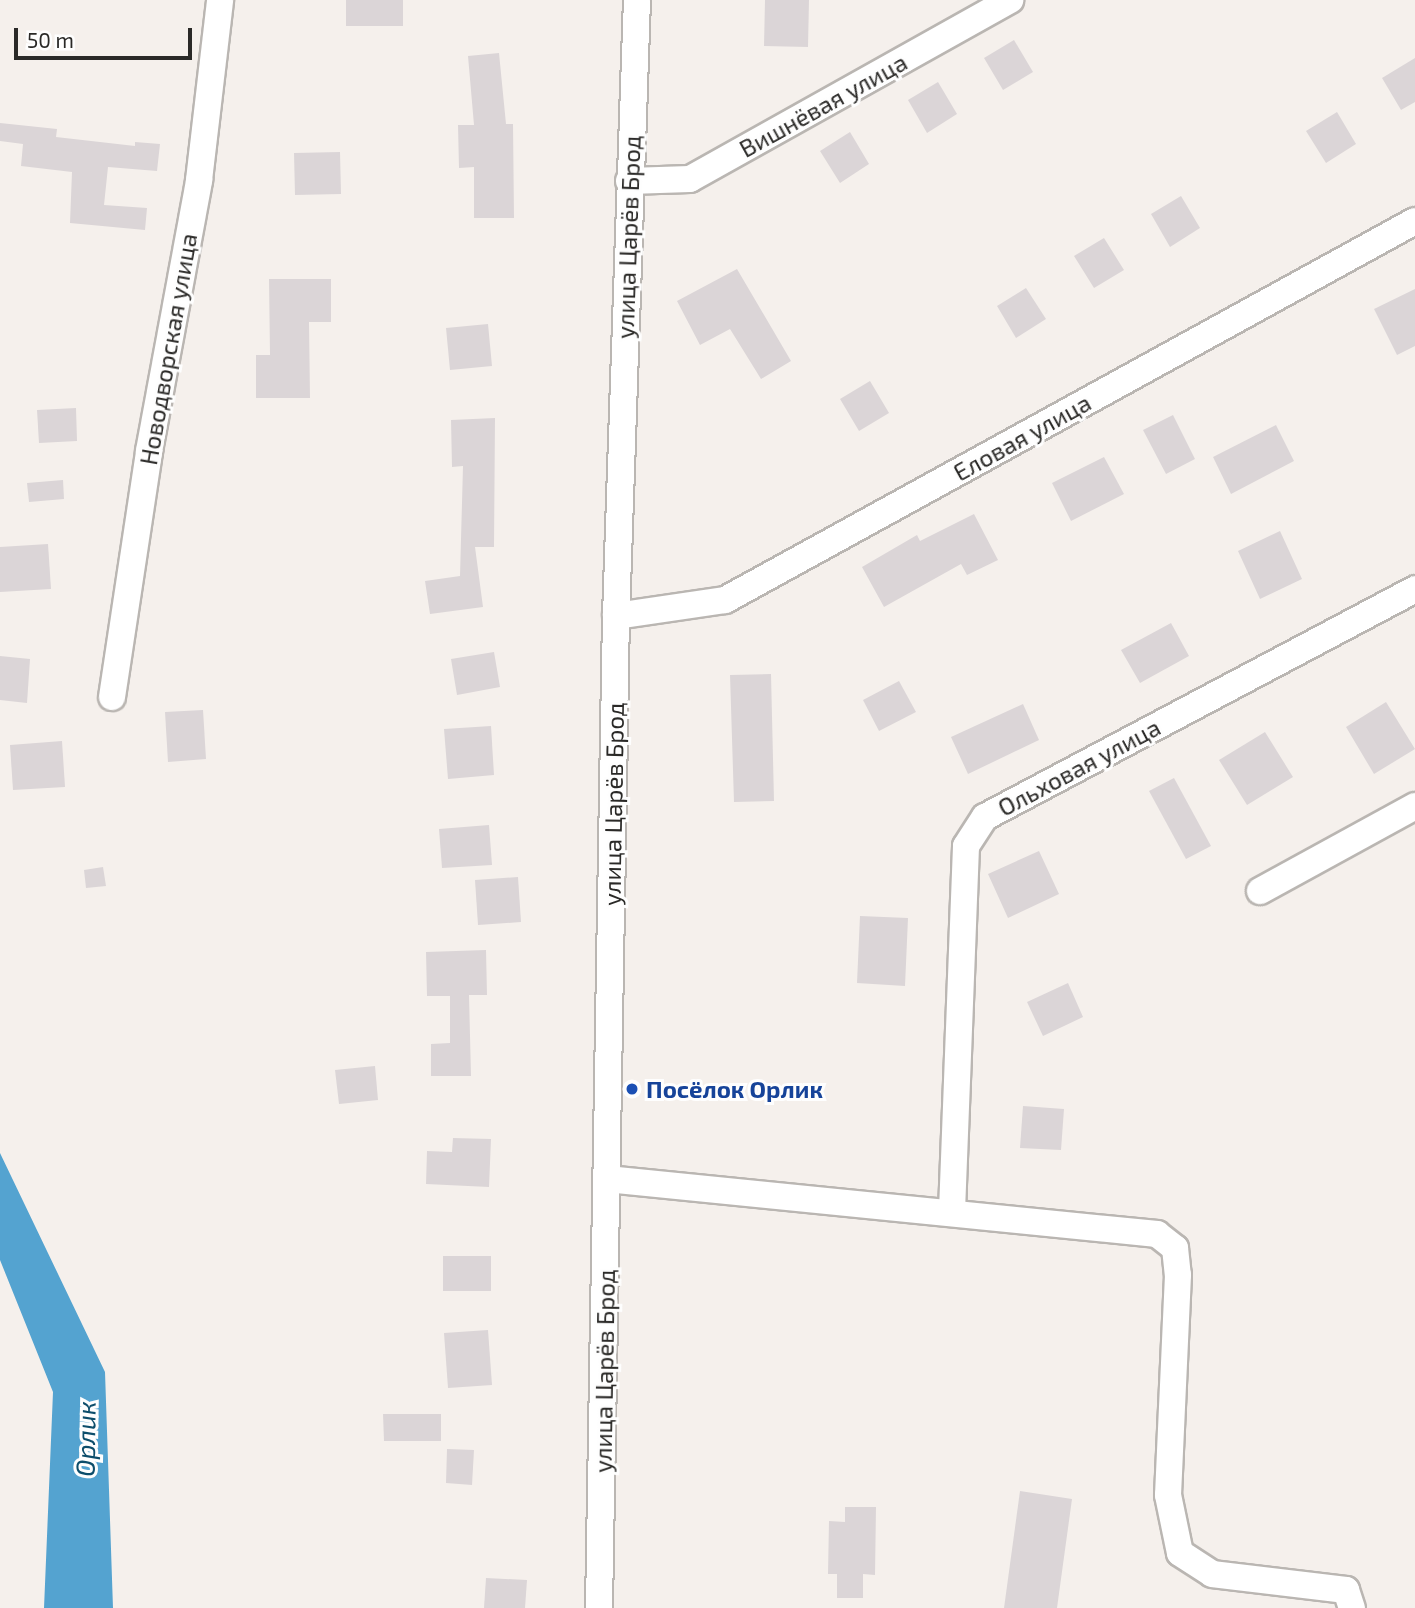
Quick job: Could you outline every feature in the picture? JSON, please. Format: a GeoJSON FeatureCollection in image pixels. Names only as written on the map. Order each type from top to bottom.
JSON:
{"type":"FeatureCollection","features":[{"type":"Feature","properties":{"kind":"street","name":"Новодворская улица"},"geometry":{"type":"LineString","coordinates":[[112,697],[149,452],[199,180],[220,0]]}},
{"type":"Feature","properties":{"kind":"street","name":"улица Царёв Брод"},"geometry":{"type":"LineString","coordinates":[[599,1608],[615,616],[637,0]]}},
{"type":"Feature","properties":{"kind":"street","name":"Вишнёвая улица"},"geometry":{"type":"LineString","coordinates":[[629,181],[690,179],[1010,0]]}},
{"type":"Feature","properties":{"kind":"street","name":"Еловая улица"},"geometry":{"type":"LineString","coordinates":[[615,616],[725,600],[1415,221]]}},
{"type":"Feature","properties":{"kind":"street","name":"Ольховая улица"},"geometry":{"type":"LineString","coordinates":[[952,1211],[966,846],[985,817],[1415,589]]}},
{"type":"Feature","properties":{"kind":"street"},"geometry":{"type":"LineString","coordinates":[[1261,891],[1415,806]]}},
{"type":"Feature","properties":{"kind":"street"},"geometry":{"type":"LineString","coordinates":[[607,1179],[952,1211],[1157,1234],[1175,1248],[1168,1495],[1180,1553],[1212,1574],[1346,1590],[1352,1608]]}},
{"type":"Feature","properties":{"kind":"water","name":"Орлик"},"geometry":{"type":"Polygon","coordinates":[[[0,1153],[105,1372],[113,1608],[44,1608],[53,1392],[0,1260],[0,1153]]]}},
{"type":"Feature","properties":{"kind":"building"},"geometry":{"type":"Polygon","coordinates":[[[346,0],[403,0],[403,26],[346,26],[346,0]]]}},
{"type":"Feature","properties":{"kind":"building"},"geometry":{"type":"Polygon","coordinates":[[[765,0],[809,0],[808,47],[764,46],[765,0]]]}},
{"type":"Feature","properties":{"kind":"building"},"geometry":{"type":"Polygon","coordinates":[[[1014,40],[1033,72],[1003,90],[984,58],[1014,40]]]}},
{"type":"Feature","properties":{"kind":"building"},"geometry":{"type":"Polygon","coordinates":[[[499,53],[506,124],[513,124],[514,218],[474,218],[474,167],[459,168],[458,125],[474,125],[468,56],[499,53]]]}},
{"type":"Feature","properties":{"kind":"building"},"geometry":{"type":"Polygon","coordinates":[[[1415,58],[1415,102],[1401,110],[1382,78],[1415,58]]]}},
{"type":"Feature","properties":{"kind":"building"},"geometry":{"type":"Polygon","coordinates":[[[938,82],[957,114],[927,133],[908,100],[938,82]]]}},
{"type":"Feature","properties":{"kind":"building"},"geometry":{"type":"Polygon","coordinates":[[[1337,112],[1356,144],[1326,163],[1306,131],[1337,112]]]}},
{"type":"Feature","properties":{"kind":"building"},"geometry":{"type":"Polygon","coordinates":[[[0,123],[57,129],[56,137],[135,146],[135,142],[160,144],[157,171],[108,167],[104,205],[147,208],[145,230],[70,223],[72,172],[21,166],[23,144],[0,141],[0,123]]]}},
{"type":"Feature","properties":{"kind":"building"},"geometry":{"type":"Polygon","coordinates":[[[850,132],[869,164],[840,183],[820,151],[850,132]]]}},
{"type":"Feature","properties":{"kind":"building"},"geometry":{"type":"Polygon","coordinates":[[[340,152],[341,194],[295,195],[294,153],[340,152]]]}},
{"type":"Feature","properties":{"kind":"building"},"geometry":{"type":"Polygon","coordinates":[[[1181,196],[1200,228],[1170,247],[1151,214],[1181,196]]]}},
{"type":"Feature","properties":{"kind":"building"},"geometry":{"type":"Polygon","coordinates":[[[1104,238],[1124,270],[1094,288],[1074,256],[1104,238]]]}},
{"type":"Feature","properties":{"kind":"building"},"geometry":{"type":"Polygon","coordinates":[[[737,269],[791,361],[761,379],[730,329],[700,345],[677,301],[737,269]]]}},
{"type":"Feature","properties":{"kind":"building"},"geometry":{"type":"Polygon","coordinates":[[[269,279],[331,279],[331,322],[309,322],[310,398],[256,398],[256,355],[270,355],[269,279]]]}},
{"type":"Feature","properties":{"kind":"building"},"geometry":{"type":"Polygon","coordinates":[[[1026,288],[1046,319],[1016,338],[997,306],[1026,288]]]}},
{"type":"Feature","properties":{"kind":"building"},"geometry":{"type":"Polygon","coordinates":[[[1415,289],[1415,346],[1397,355],[1374,309],[1415,289]]]}},
{"type":"Feature","properties":{"kind":"building"},"geometry":{"type":"Polygon","coordinates":[[[488,324],[492,366],[450,370],[446,328],[488,324]]]}},
{"type":"Feature","properties":{"kind":"building"},"geometry":{"type":"Polygon","coordinates":[[[870,381],[889,413],[859,431],[840,399],[870,381]]]}},
{"type":"Feature","properties":{"kind":"building"},"geometry":{"type":"Polygon","coordinates":[[[76,408],[77,441],[39,443],[37,410],[76,408]]]}},
{"type":"Feature","properties":{"kind":"building"},"geometry":{"type":"Polygon","coordinates":[[[1173,415],[1195,459],[1166,474],[1143,430],[1173,415]]]}},
{"type":"Feature","properties":{"kind":"building"},"geometry":{"type":"Polygon","coordinates":[[[495,418],[494,547],[475,547],[483,607],[430,614],[425,581],[460,576],[463,466],[452,467],[451,420],[495,418]]]}},
{"type":"Feature","properties":{"kind":"building"},"geometry":{"type":"Polygon","coordinates":[[[1276,425],[1294,461],[1231,494],[1213,457],[1276,425]]]}},
{"type":"Feature","properties":{"kind":"building"},"geometry":{"type":"Polygon","coordinates":[[[1104,457],[1124,494],[1071,521],[1052,483],[1104,457]]]}},
{"type":"Feature","properties":{"kind":"building"},"geometry":{"type":"Polygon","coordinates":[[[63,480],[64,499],[29,502],[27,483],[63,480]]]}},
{"type":"Feature","properties":{"kind":"building"},"geometry":{"type":"Polygon","coordinates":[[[974,514],[998,560],[967,575],[961,564],[884,607],[862,567],[917,535],[920,541],[974,514]]]}},
{"type":"Feature","properties":{"kind":"building"},"geometry":{"type":"Polygon","coordinates":[[[1280,531],[1302,579],[1260,599],[1238,551],[1280,531]]]}},
{"type":"Feature","properties":{"kind":"building"},"geometry":{"type":"Polygon","coordinates":[[[48,544],[51,589],[0,592],[0,547],[48,544]]]}},
{"type":"Feature","properties":{"kind":"building"},"geometry":{"type":"Polygon","coordinates":[[[1171,623],[1189,656],[1140,683],[1121,650],[1171,623]]]}},
{"type":"Feature","properties":{"kind":"building"},"geometry":{"type":"Polygon","coordinates":[[[494,652],[500,687],[457,695],[451,659],[494,652]]]}},
{"type":"Feature","properties":{"kind":"building"},"geometry":{"type":"Polygon","coordinates":[[[0,656],[30,659],[27,703],[0,700],[0,656]]]}},
{"type":"Feature","properties":{"kind":"building"},"geometry":{"type":"Polygon","coordinates":[[[771,674],[774,801],[734,802],[730,675],[771,674]]]}},
{"type":"Feature","properties":{"kind":"building"},"geometry":{"type":"Polygon","coordinates":[[[899,681],[916,712],[879,731],[863,700],[899,681]]]}},
{"type":"Feature","properties":{"kind":"building"},"geometry":{"type":"Polygon","coordinates":[[[1386,702],[1415,749],[1374,774],[1346,727],[1386,702]]]}},
{"type":"Feature","properties":{"kind":"building"},"geometry":{"type":"Polygon","coordinates":[[[1023,704],[1039,740],[968,774],[951,737],[1023,704]]]}},
{"type":"Feature","properties":{"kind":"building"},"geometry":{"type":"Polygon","coordinates":[[[203,710],[206,759],[168,762],[165,712],[203,710]]]}},
{"type":"Feature","properties":{"kind":"building"},"geometry":{"type":"Polygon","coordinates":[[[491,726],[494,775],[448,779],[444,729],[491,726]]]}},
{"type":"Feature","properties":{"kind":"building"},"geometry":{"type":"Polygon","coordinates":[[[1265,732],[1293,777],[1247,805],[1219,760],[1265,732]]]}},
{"type":"Feature","properties":{"kind":"building"},"geometry":{"type":"Polygon","coordinates":[[[62,741],[65,787],[13,790],[10,745],[62,741]]]}},
{"type":"Feature","properties":{"kind":"building"},"geometry":{"type":"Polygon","coordinates":[[[1174,778],[1211,846],[1186,859],[1149,791],[1174,778]]]}},
{"type":"Feature","properties":{"kind":"building"},"geometry":{"type":"Polygon","coordinates":[[[489,825],[492,865],[442,868],[439,829],[489,825]]]}},
{"type":"Feature","properties":{"kind":"building"},"geometry":{"type":"Polygon","coordinates":[[[1039,851],[1059,894],[1008,918],[988,874],[1039,851]]]}},
{"type":"Feature","properties":{"kind":"building"},"geometry":{"type":"Polygon","coordinates":[[[103,867],[106,886],[86,888],[84,870],[103,867]]]}},
{"type":"Feature","properties":{"kind":"building"},"geometry":{"type":"Polygon","coordinates":[[[518,877],[521,922],[478,925],[475,880],[518,877]]]}},
{"type":"Feature","properties":{"kind":"building"},"geometry":{"type":"Polygon","coordinates":[[[860,916],[908,918],[905,986],[857,983],[860,916]]]}},
{"type":"Feature","properties":{"kind":"building"},"geometry":{"type":"Polygon","coordinates":[[[486,950],[487,995],[469,995],[471,1076],[431,1076],[431,1044],[450,1043],[450,996],[427,996],[426,952],[486,950]]]}},
{"type":"Feature","properties":{"kind":"building"},"geometry":{"type":"Polygon","coordinates":[[[1068,983],[1083,1017],[1043,1036],[1027,1002],[1068,983]]]}},
{"type":"Feature","properties":{"kind":"building"},"geometry":{"type":"Polygon","coordinates":[[[375,1066],[378,1100],[339,1104],[335,1070],[375,1066]]]}},
{"type":"Feature","properties":{"kind":"building"},"geometry":{"type":"Polygon","coordinates":[[[1023,1106],[1064,1109],[1061,1150],[1020,1148],[1023,1106]]]}},
{"type":"Feature","properties":{"kind":"building"},"geometry":{"type":"Polygon","coordinates":[[[453,1138],[491,1139],[489,1187],[426,1184],[427,1151],[452,1152],[453,1138]]]}},
{"type":"Feature","properties":{"kind":"building"},"geometry":{"type":"Polygon","coordinates":[[[443,1256],[491,1256],[491,1291],[443,1291],[443,1256]]]}},
{"type":"Feature","properties":{"kind":"building"},"geometry":{"type":"Polygon","coordinates":[[[488,1330],[492,1385],[448,1388],[444,1333],[488,1330]]]}},
{"type":"Feature","properties":{"kind":"building"},"geometry":{"type":"Polygon","coordinates":[[[383,1414],[441,1414],[441,1441],[384,1441],[383,1414]]]}},
{"type":"Feature","properties":{"kind":"building"},"geometry":{"type":"Polygon","coordinates":[[[447,1449],[474,1450],[472,1485],[446,1483],[447,1449]]]}},
{"type":"Feature","properties":{"kind":"building"},"geometry":{"type":"Polygon","coordinates":[[[1020,1491],[1072,1499],[1057,1608],[1004,1608],[1020,1491]]]}},
{"type":"Feature","properties":{"kind":"building"},"geometry":{"type":"Polygon","coordinates":[[[845,1507],[876,1507],[875,1575],[863,1574],[863,1598],[837,1598],[837,1574],[828,1574],[829,1521],[845,1522],[845,1507]]]}},
{"type":"Feature","properties":{"kind":"building"},"geometry":{"type":"Polygon","coordinates":[[[486,1578],[527,1580],[525,1608],[484,1608],[486,1578]]]}},
{"type":"Feature","properties":{"kind":"place","name":"Посёлок Орлик"},"geometry":{"type":"Point","coordinates":[632,1089]}}]}
